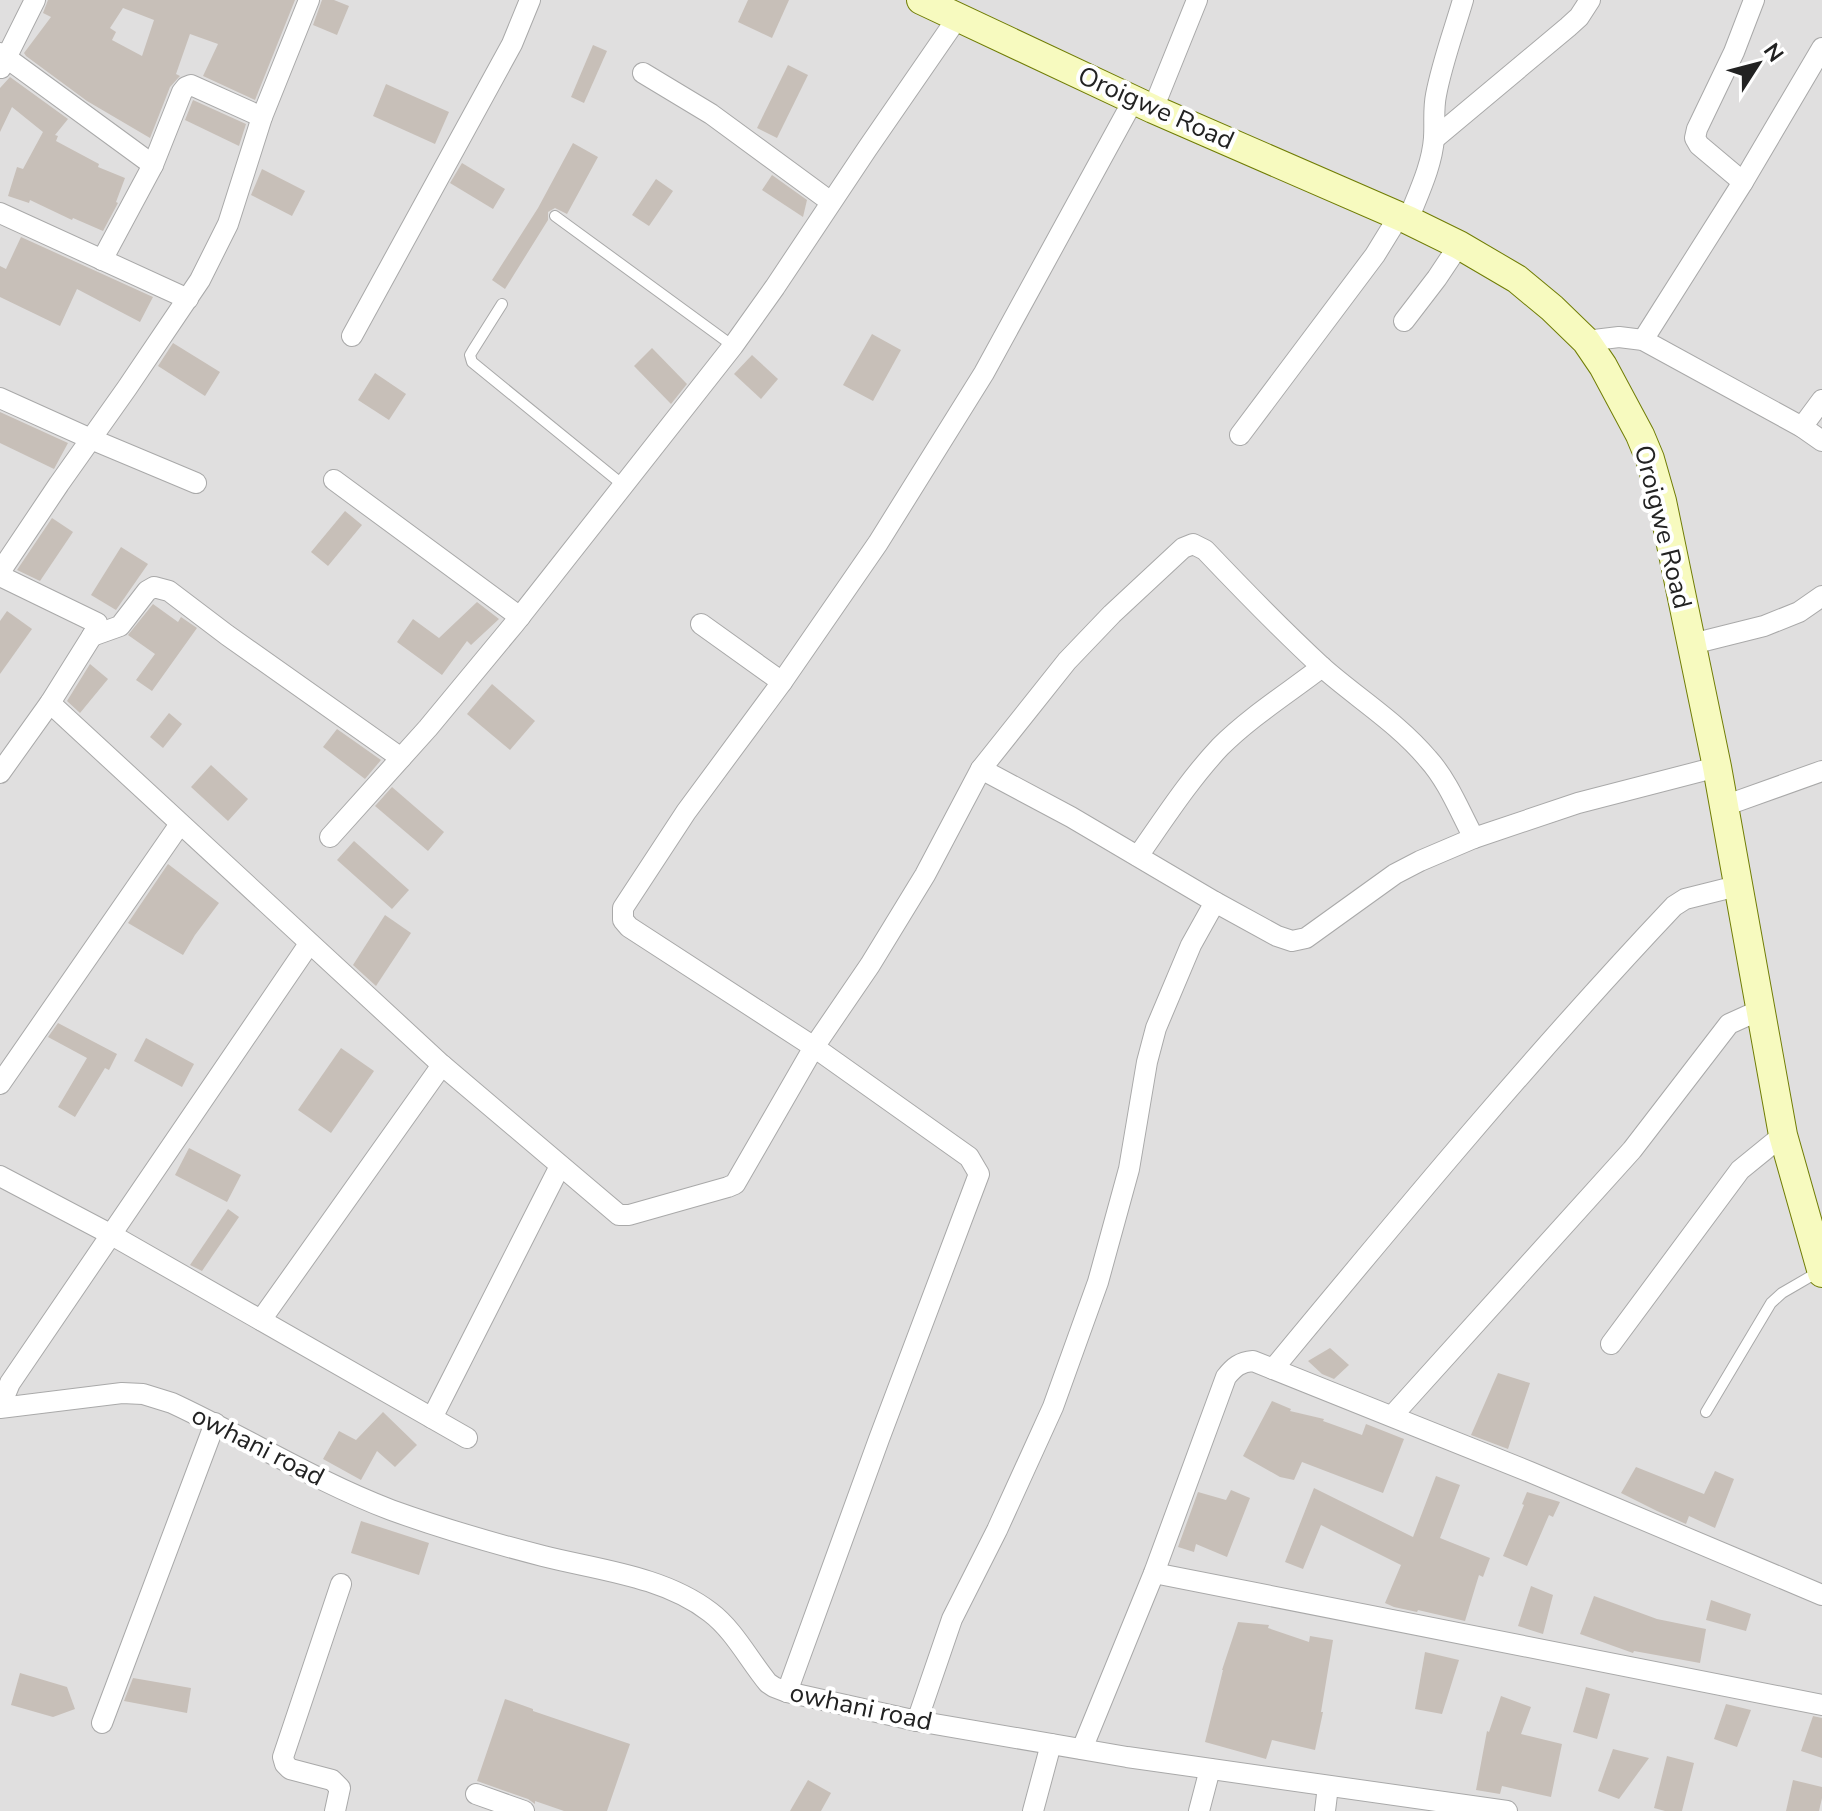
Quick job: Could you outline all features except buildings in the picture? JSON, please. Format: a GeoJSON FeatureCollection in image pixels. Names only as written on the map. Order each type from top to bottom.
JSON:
{"type":"FeatureCollection","features":[{"type":"Feature","properties":{"kind":"street"},"geometry":{"type":"LineString","coordinates":[[35,0],[2,60],[153,165]]}},
{"type":"Feature","properties":{"kind":"street"},"geometry":{"type":"LineString","coordinates":[[1,771],[50,703],[97,628],[97,623],[0,574],[188,299],[215,252],[228,224],[262,117],[309,0]]}},
{"type":"Feature","properties":{"kind":"street"},"geometry":{"type":"LineString","coordinates":[[352,336],[512,44],[530,0]]}},
{"type":"Feature","properties":{"kind":"street"},"geometry":{"type":"LineString","coordinates":[[787,1692],[979,1174],[969,1157],[814,1047],[629,927],[623,920],[623,908],[686,812],[782,682],[878,543],[984,373],[1144,104],[1197,0]]}},
{"type":"Feature","properties":{"kind":"street"},"geometry":{"type":"LineString","coordinates":[[1240,435],[1403,218],[1421,188],[1434,139],[1436,91],[1463,0]]}},
{"type":"Feature","properties":{"kind":"street"},"geometry":{"type":"LineString","coordinates":[[1434,139],[1568,27],[1590,0]]}},
{"type":"Feature","properties":{"kind":"street"},"geometry":{"type":"LineString","coordinates":[[1743,182],[1699,145],[1695,138],[1754,0]]}},
{"type":"Feature","properties":{"kind":"street"},"geometry":{"type":"LineString","coordinates":[[330,837],[520,617],[733,346],[831,202],[941,6]]}},
{"type":"Feature","properties":{"kind":"street","name":"Oroigwe Road"},"geometry":{"type":"LineString","coordinates":[[941,6],[1144,104],[1459,245],[1532,291],[1586,341],[1640,435],[1662,501],[1717,767],[1783,1135],[1822,1271]]}},
{"type":"Feature","properties":{"kind":"street"},"geometry":{"type":"LineString","coordinates":[[1643,340],[1743,182],[1822,48]]}},
{"type":"Feature","properties":{"kind":"street"},"geometry":{"type":"LineString","coordinates":[[643,73],[711,114],[831,202]]}},
{"type":"Feature","properties":{"kind":"street"},"geometry":{"type":"LineString","coordinates":[[102,260],[153,165],[186,87],[191,85],[262,117]]}},
{"type":"Feature","properties":{"kind":"street"},"geometry":{"type":"LineString","coordinates":[[0,213],[188,299]]}},
{"type":"Feature","properties":{"kind":"street"},"geometry":{"type":"LineString","coordinates":[[1404,321],[1459,245]]}},
{"type":"Feature","properties":{"kind":"street"},"geometry":{"type":"LineString","coordinates":[[1586,341],[1619,337],[1643,340],[1822,441]]}},
{"type":"Feature","properties":{"kind":"street"},"geometry":{"type":"LineString","coordinates":[[0,398],[196,483]]}},
{"type":"Feature","properties":{"kind":"street"},"geometry":{"type":"LineString","coordinates":[[1802,427],[1822,400]]}},
{"type":"Feature","properties":{"kind":"street"},"geometry":{"type":"LineString","coordinates":[[334,480],[520,617]]}},
{"type":"Feature","properties":{"kind":"street"},"geometry":{"type":"LineString","coordinates":[[50,703],[442,1065],[619,1215],[629,1215],[735,1184],[814,1047],[870,965],[925,875],[981,769],[1067,661],[1183,548],[1193,544],[1205,550],[1322,667],[1397,728],[1430,761],[1474,838]]}},
{"type":"Feature","properties":{"kind":"street"},"geometry":{"type":"LineString","coordinates":[[92,636],[120,626],[147,591],[154,587],[169,591],[401,758]]}},
{"type":"Feature","properties":{"kind":"street"},"geometry":{"type":"LineString","coordinates":[[1692,644],[1764,626],[1799,612],[1822,596]]}},
{"type":"Feature","properties":{"kind":"street"},"geometry":{"type":"LineString","coordinates":[[701,624],[782,682]]}},
{"type":"Feature","properties":{"kind":"street"},"geometry":{"type":"LineString","coordinates":[[1138,856],[1222,745],[1322,667]]}},
{"type":"Feature","properties":{"kind":"street"},"geometry":{"type":"LineString","coordinates":[[981,769],[1215,902],[1292,941],[1306,938],[1395,874],[1474,838],[1578,803],[1717,767]]}},
{"type":"Feature","properties":{"kind":"street"},"geometry":{"type":"LineString","coordinates":[[1724,806],[1822,771]]}},
{"type":"Feature","properties":{"kind":"street"},"geometry":{"type":"LineString","coordinates":[[0,1084],[180,824]]}},
{"type":"Feature","properties":{"kind":"street"},"geometry":{"type":"LineString","coordinates":[[1273,1369],[1499,1100],[1595,989],[1664,916],[1685,899],[1737,886]]}},
{"type":"Feature","properties":{"kind":"street"},"geometry":{"type":"LineString","coordinates":[[917,1721],[952,1619],[1053,1407],[1098,1282],[1129,1169],[1147,1062],[1156,1028],[1191,945],[1215,902]]}},
{"type":"Feature","properties":{"kind":"street"},"geometry":{"type":"LineString","coordinates":[[0,1407],[5,1380],[110,1234],[309,944]]}},
{"type":"Feature","properties":{"kind":"street"},"geometry":{"type":"LineString","coordinates":[[1392,1416],[1632,1150],[1729,1024],[1760,1010]]}},
{"type":"Feature","properties":{"kind":"street"},"geometry":{"type":"LineString","coordinates":[[261,1320],[442,1065]]}},
{"type":"Feature","properties":{"kind":"street"},"geometry":{"type":"LineString","coordinates":[[1611,1344],[1740,1170],[1783,1135]]}},
{"type":"Feature","properties":{"kind":"street"},"geometry":{"type":"LineString","coordinates":[[432,1418],[560,1166]]}},
{"type":"Feature","properties":{"kind":"street"},"geometry":{"type":"LineString","coordinates":[[0,1176],[110,1234],[467,1438]]}},
{"type":"Feature","properties":{"kind":"street"},"geometry":{"type":"LineString","coordinates":[[1082,1749],[1154,1573],[1226,1377],[1244,1361],[1253,1361],[1392,1416],[1822,1595]]}},
{"type":"Feature","properties":{"kind":"street","name":"owhani road"},"geometry":{"type":"LineString","coordinates":[[0,1407],[122,1393],[143,1394],[172,1403],[367,1501],[433,1525],[668,1589],[710,1612],[768,1683],[787,1692],[917,1721],[1051,1744],[1507,1811]]}},
{"type":"Feature","properties":{"kind":"street"},"geometry":{"type":"LineString","coordinates":[[102,1723],[215,1423]]}},
{"type":"Feature","properties":{"kind":"street"},"geometry":{"type":"LineString","coordinates":[[1154,1573],[1822,1705]]}},
{"type":"Feature","properties":{"kind":"street"},"geometry":{"type":"LineString","coordinates":[[335,1811],[340,1788],[337,1783],[290,1769],[283,1757],[341,1584]]}},
{"type":"Feature","properties":{"kind":"street"},"geometry":{"type":"LineString","coordinates":[[1033,1811],[1051,1744]]}},
{"type":"Feature","properties":{"kind":"street"},"geometry":{"type":"LineString","coordinates":[[1199,1811],[1210,1769]]}},
{"type":"Feature","properties":{"kind":"street"},"geometry":{"type":"LineString","coordinates":[[1325,1811],[1328,1786]]}},
{"type":"Feature","properties":{"kind":"street"},"geometry":{"type":"LineString","coordinates":[[476,1794],[524,1811]]}},
{"type":"Feature","properties":{"kind":"lane"},"geometry":{"type":"LineString","coordinates":[[555,216],[733,346]]}},
{"type":"Feature","properties":{"kind":"lane"},"geometry":{"type":"LineString","coordinates":[[502,304],[470,355],[472,362],[623,485]]}},
{"type":"Feature","properties":{"kind":"lane"},"geometry":{"type":"LineString","coordinates":[[1706,1412],[1771,1303],[1782,1293],[1822,1271]]}},
{"type":"Feature","properties":{"kind":"shaded area"},"geometry":{"type":"Polygon","coordinates":[[[0,0],[1822,0],[1822,1811],[0,1811],[0,0]]]}}]}
